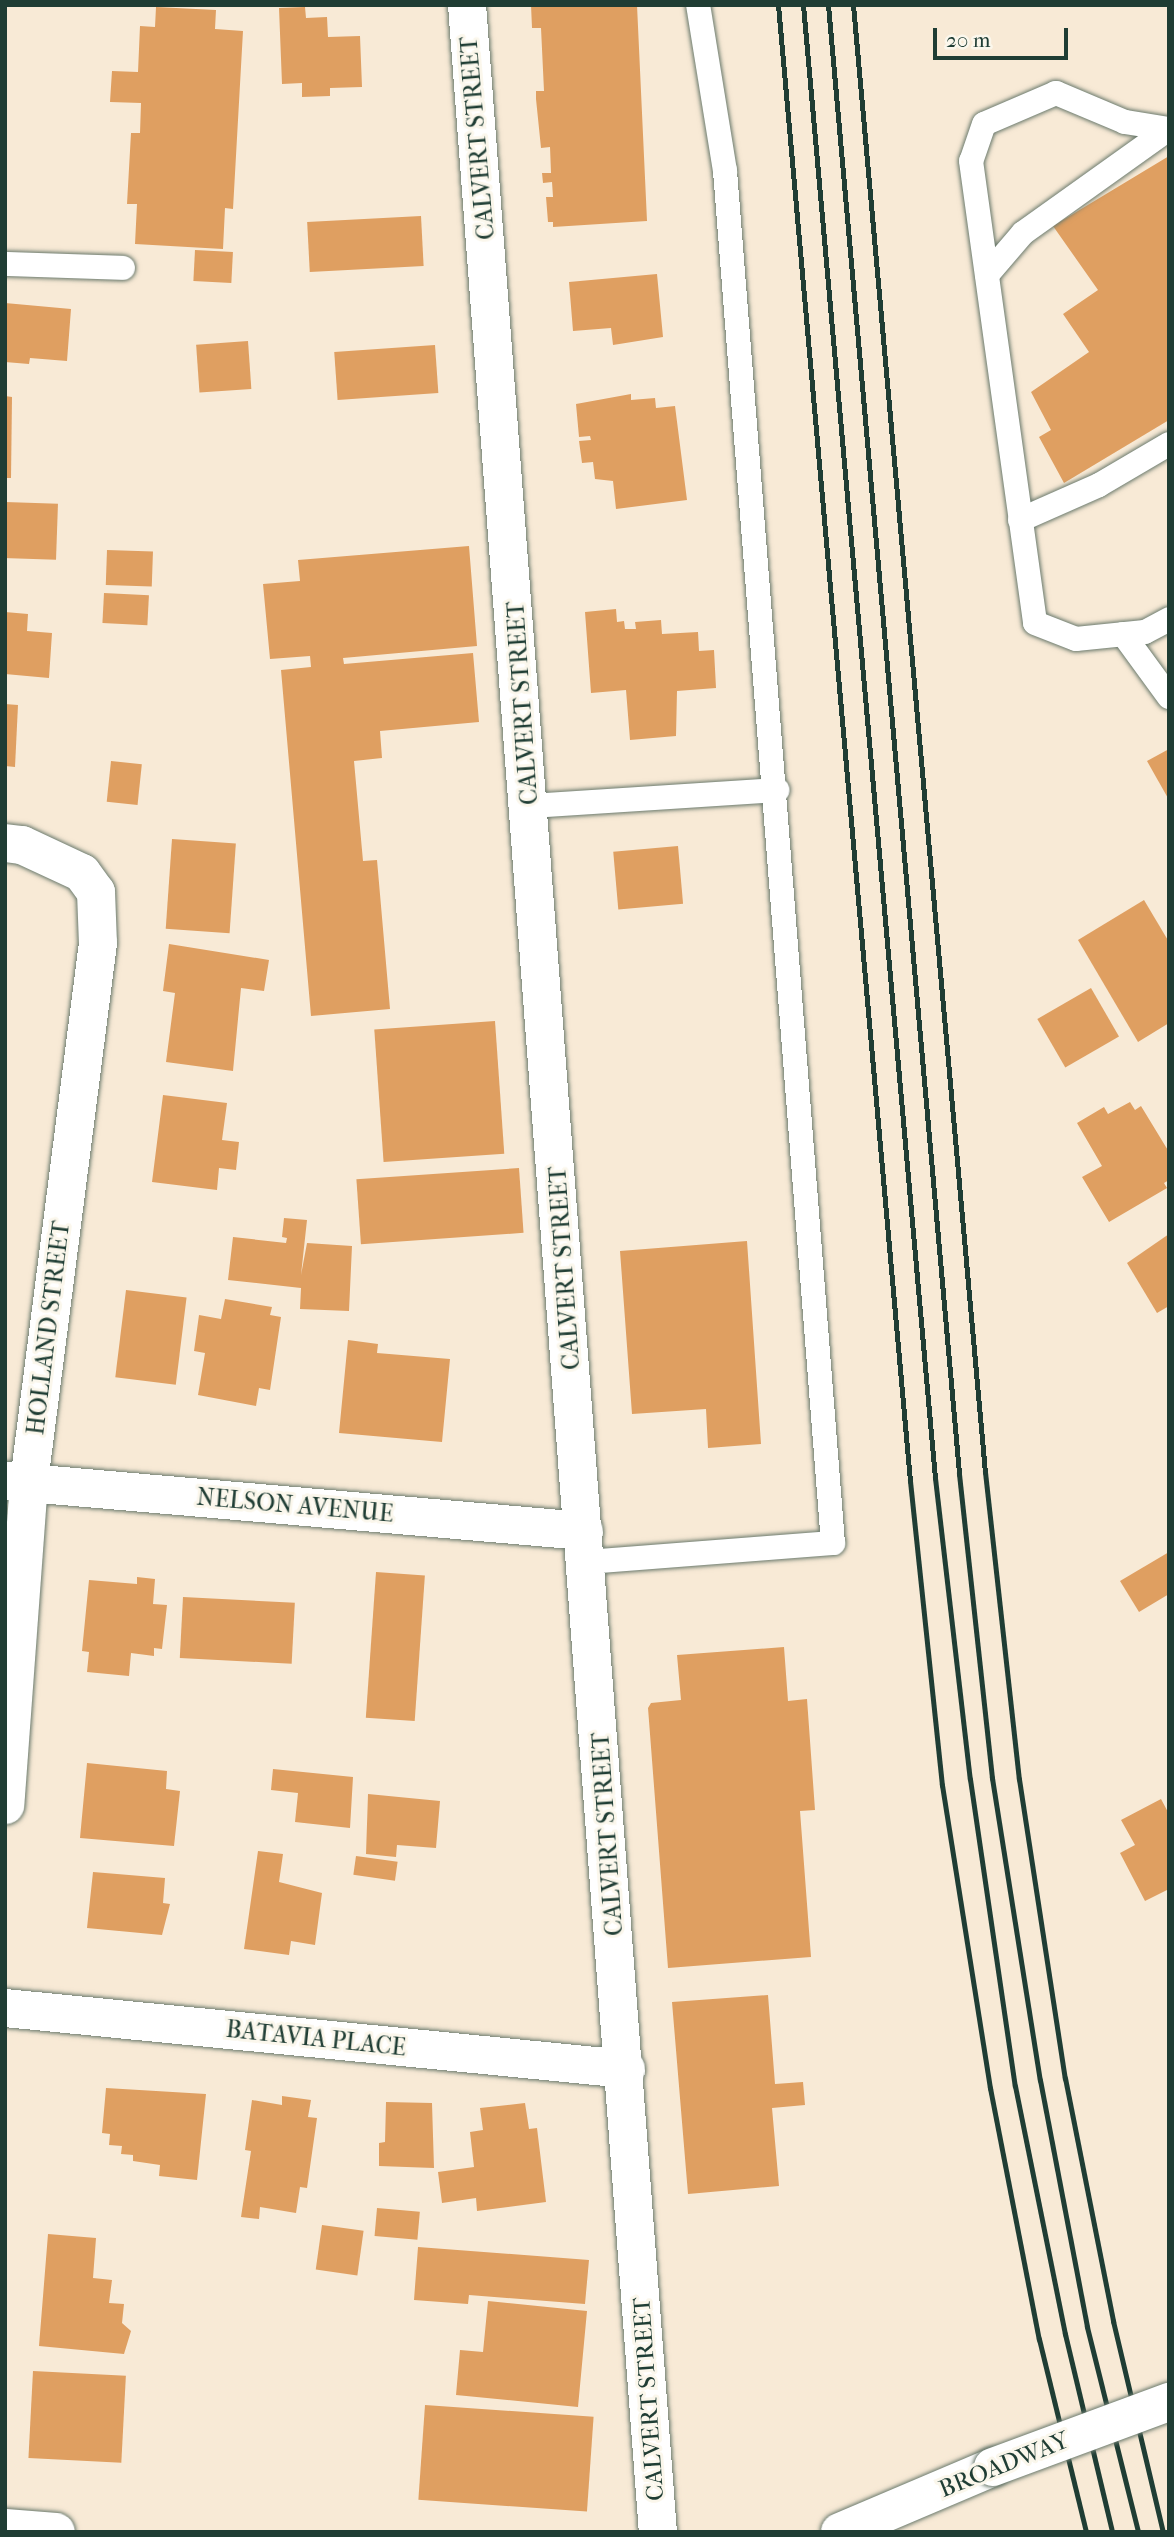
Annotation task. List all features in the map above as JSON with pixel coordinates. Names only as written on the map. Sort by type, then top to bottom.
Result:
[{"type":"street","name":"CALVERT STREET","points":[[467,5],[531,806],[658,2532]]},
{"type":"street","name":"HOLLAND STREET","points":[[5,844],[22,845],[82,873],[96,892],[98,943],[17,1482],[5,1805]]},
{"type":"street","name":"NELSON AVENUE","points":[[17,1482],[585,1547]]},
{"type":"street","name":"BATAVIA PLACE","points":[[5,2008],[626,2069]]},
{"type":"street","name":"BROADWAY","points":[[840,2532],[993,2467],[1169,2402]]},
{"type":"street","points":[[5,2528],[56,2532]]},
{"type":"lane","points":[[585,1547],[833,1544],[777,790],[725,171],[698,5]]},
{"type":"lane","points":[[1169,129],[1125,122],[1056,93],[984,124],[971,161],[1035,623],[1076,639],[1145,632],[1169,619]]},
{"type":"lane","points":[[987,275],[1023,233],[1169,129]]},
{"type":"lane","points":[[5,264],[123,268]]},
{"type":"lane","points":[[1020,520],[1099,485],[1169,444]]},
{"type":"lane","points":[[1123,634],[1169,697]]},
{"type":"lane","points":[[531,806],[777,790]]},
{"type":"building","points":[[531,5],[637,5],[647,221],[553,227],[553,222],[548,222],[546,197],[553,197],[552,182],[543,183],[542,173],[551,173],[550,147],[541,148],[536,99],[536,91],[544,91],[541,28],[532,28]]},
{"type":"building","points":[[156,7],[216,10],[215,29],[243,31],[233,209],[225,208],[223,249],[135,244],[137,204],[127,204],[131,133],[140,133],[141,103],[110,102],[112,71],[138,72],[140,26],[155,27]]},
{"type":"building","points":[[305,7],[306,18],[327,17],[328,37],[360,36],[362,87],[330,88],[330,96],[302,97],[302,83],[282,84],[279,8]]},
{"type":"building","points":[[1169,156],[1169,420],[1064,483],[1039,437],[1051,430],[1031,392],[1089,352],[1063,314],[1098,290],[1053,226]]},
{"type":"building","points":[[421,216],[424,266],[310,272],[307,222]]},
{"type":"building","points":[[195,250],[233,252],[231,283],[193,281]]},
{"type":"building","points":[[657,274],[663,337],[613,345],[611,328],[573,331],[569,282]]},
{"type":"building","points":[[5,303],[71,309],[67,361],[30,358],[29,364],[5,362]]},
{"type":"building","points":[[248,341],[251,389],[199,393],[196,345]]},
{"type":"building","points":[[435,345],[438,393],[338,400],[334,352]]},
{"type":"building","points":[[631,394],[631,400],[655,398],[656,408],[675,406],[687,500],[616,509],[613,481],[595,479],[593,462],[582,463],[579,441],[591,440],[590,436],[579,437],[576,404]]},
{"type":"building","points":[[5,396],[12,397],[11,478],[5,478]]},
{"type":"building","points":[[5,502],[58,504],[56,560],[5,558]]},
{"type":"building","points":[[469,546],[477,646],[343,658],[344,664],[473,653],[479,722],[380,731],[382,758],[354,761],[363,861],[377,860],[390,1009],[311,1016],[281,670],[311,667],[310,656],[270,659],[263,584],[300,581],[298,560]]},
{"type":"building","points":[[107,550],[153,552],[152,587],[106,585]]},
{"type":"building","points":[[104,593],[149,595],[147,625],[102,623]]},
{"type":"building","points":[[616,609],[617,622],[624,621],[625,629],[636,629],[635,622],[661,620],[662,634],[698,632],[699,651],[714,650],[716,688],[677,691],[676,736],[630,740],[626,690],[591,693],[585,612]]},
{"type":"building","points":[[5,612],[28,614],[27,631],[52,633],[49,678],[5,674]]},
{"type":"building","points":[[5,704],[18,705],[15,767],[5,766]]},
{"type":"building","points":[[1169,749],[1169,800],[1147,761]]},
{"type":"building","points":[[111,761],[142,764],[138,805],[107,802]]},
{"type":"building","points":[[172,839],[236,843],[230,933],[166,929]]},
{"type":"building","points":[[678,846],[683,904],[618,909],[613,852]]},
{"type":"building","points":[[1144,900],[1169,942],[1169,1023],[1138,1042],[1078,940]]},
{"type":"building","points":[[169,944],[269,960],[264,991],[241,988],[233,1071],[166,1062],[175,993],[163,991]]},
{"type":"building","points":[[1091,988],[1119,1036],[1065,1067],[1037,1019]]},
{"type":"building","points":[[495,1021],[504,1154],[384,1162],[374,1029]]},
{"type":"building","points":[[163,1095],[227,1103],[222,1140],[239,1142],[236,1170],[219,1168],[217,1190],[152,1182]]},
{"type":"building","points":[[1130,1102],[1135,1110],[1141,1106],[1169,1152],[1169,1180],[1164,1183],[1167,1188],[1109,1222],[1082,1177],[1102,1166],[1077,1123],[1104,1107],[1108,1114]]},
{"type":"building","points":[[519,1168],[524,1233],[361,1244],[356,1179]]},
{"type":"building","points":[[284,1218],[307,1220],[301,1275],[307,1243],[352,1246],[349,1311],[300,1309],[301,1288],[228,1280],[233,1237],[286,1243],[287,1238],[282,1237]]},
{"type":"building","points":[[1169,1234],[1169,1306],[1157,1313],[1127,1263]]},
{"type":"building","points":[[747,1241],[761,1444],[708,1448],[706,1409],[632,1414],[620,1251]]},
{"type":"building","points":[[126,1290],[187,1297],[176,1385],[115,1377]]},
{"type":"building","points":[[225,1299],[272,1307],[270,1315],[281,1317],[270,1390],[259,1388],[256,1406],[198,1395],[205,1353],[194,1351],[199,1315],[221,1319]]},
{"type":"building","points":[[348,1340],[378,1344],[377,1353],[450,1359],[442,1442],[339,1433]]},
{"type":"building","points":[[1169,1552],[1169,1594],[1139,1612],[1120,1581]]},
{"type":"building","points":[[376,1572],[425,1575],[415,1721],[366,1718]]},
{"type":"building","points":[[137,1577],[155,1579],[153,1604],[167,1605],[162,1649],[154,1648],[154,1656],[131,1653],[129,1676],[87,1672],[89,1652],[82,1651],[89,1580],[137,1584]]},
{"type":"building","points":[[183,1597],[295,1603],[292,1664],[180,1658]]},
{"type":"building","points":[[784,1647],[788,1701],[807,1699],[815,1810],[800,1811],[811,1957],[668,1968],[648,1708],[651,1703],[681,1700],[677,1655]]},
{"type":"building","points":[[87,1763],[167,1771],[166,1789],[180,1791],[174,1846],[80,1838]]},
{"type":"building","points":[[273,1769],[353,1777],[350,1828],[295,1822],[298,1793],[271,1790]]},
{"type":"building","points":[[368,1794],[440,1801],[436,1848],[397,1845],[396,1857],[366,1854]]},
{"type":"building","points":[[1161,1799],[1169,1814],[1169,1889],[1145,1901],[1120,1853],[1135,1845],[1121,1820]]},
{"type":"building","points":[[258,1851],[283,1854],[279,1882],[322,1893],[315,1945],[291,1941],[289,1955],[244,1949]]},
{"type":"building","points":[[356,1856],[398,1862],[395,1881],[353,1875]]},
{"type":"building","points":[[93,1872],[165,1878],[163,1903],[170,1904],[162,1935],[87,1928]]},
{"type":"building","points":[[768,1995],[775,2084],[803,2082],[805,2105],[772,2108],[779,2186],[688,2194],[672,2002]]},
{"type":"building","points":[[106,2088],[206,2094],[197,2180],[159,2176],[160,2165],[133,2161],[133,2155],[121,2154],[122,2146],[109,2145],[110,2134],[102,2133]]},
{"type":"building","points":[[282,2096],[311,2100],[308,2117],[317,2118],[307,2188],[300,2187],[296,2213],[260,2207],[259,2219],[241,2217],[251,2151],[245,2150],[252,2100],[282,2105]]},
{"type":"building","points":[[386,2102],[432,2103],[434,2168],[379,2166],[379,2143],[385,2142]]},
{"type":"building","points":[[525,2103],[529,2129],[537,2128],[546,2202],[477,2211],[476,2198],[442,2203],[438,2172],[474,2167],[470,2132],[483,2130],[480,2108]]},
{"type":"building","points":[[377,2208],[420,2212],[417,2240],[375,2236]]},
{"type":"building","points":[[322,2225],[364,2231],[357,2275],[316,2270]]},
{"type":"building","points":[[48,2234],[96,2238],[93,2278],[112,2280],[109,2303],[124,2304],[122,2323],[131,2331],[124,2354],[39,2346]]},
{"type":"building","points":[[418,2247],[589,2260],[585,2304],[469,2295],[468,2304],[414,2300]]},
{"type":"building","points":[[488,2301],[587,2311],[578,2407],[456,2395],[460,2350],[483,2352]]},
{"type":"building","points":[[33,2371],[126,2376],[121,2463],[28,2458]]},
{"type":"building","points":[[425,2405],[594,2417],[587,2512],[418,2500]]},
{"type":"railway","points":[[778,5],[910,1481],[942,1785],[990,2088],[1039,2339],[1086,2532]]},
{"type":"railway","points":[[803,5],[935,1478],[970,1779],[1015,2086],[1065,2334],[1112,2532]]},
{"type":"railway","points":[[828,5],[959,1474],[992,1778],[1040,2080],[1087,2327],[1138,2532]]},
{"type":"railway","points":[[853,5],[985,1472],[1019,1779],[1065,2078],[1113,2321],[1163,2532]]}]
